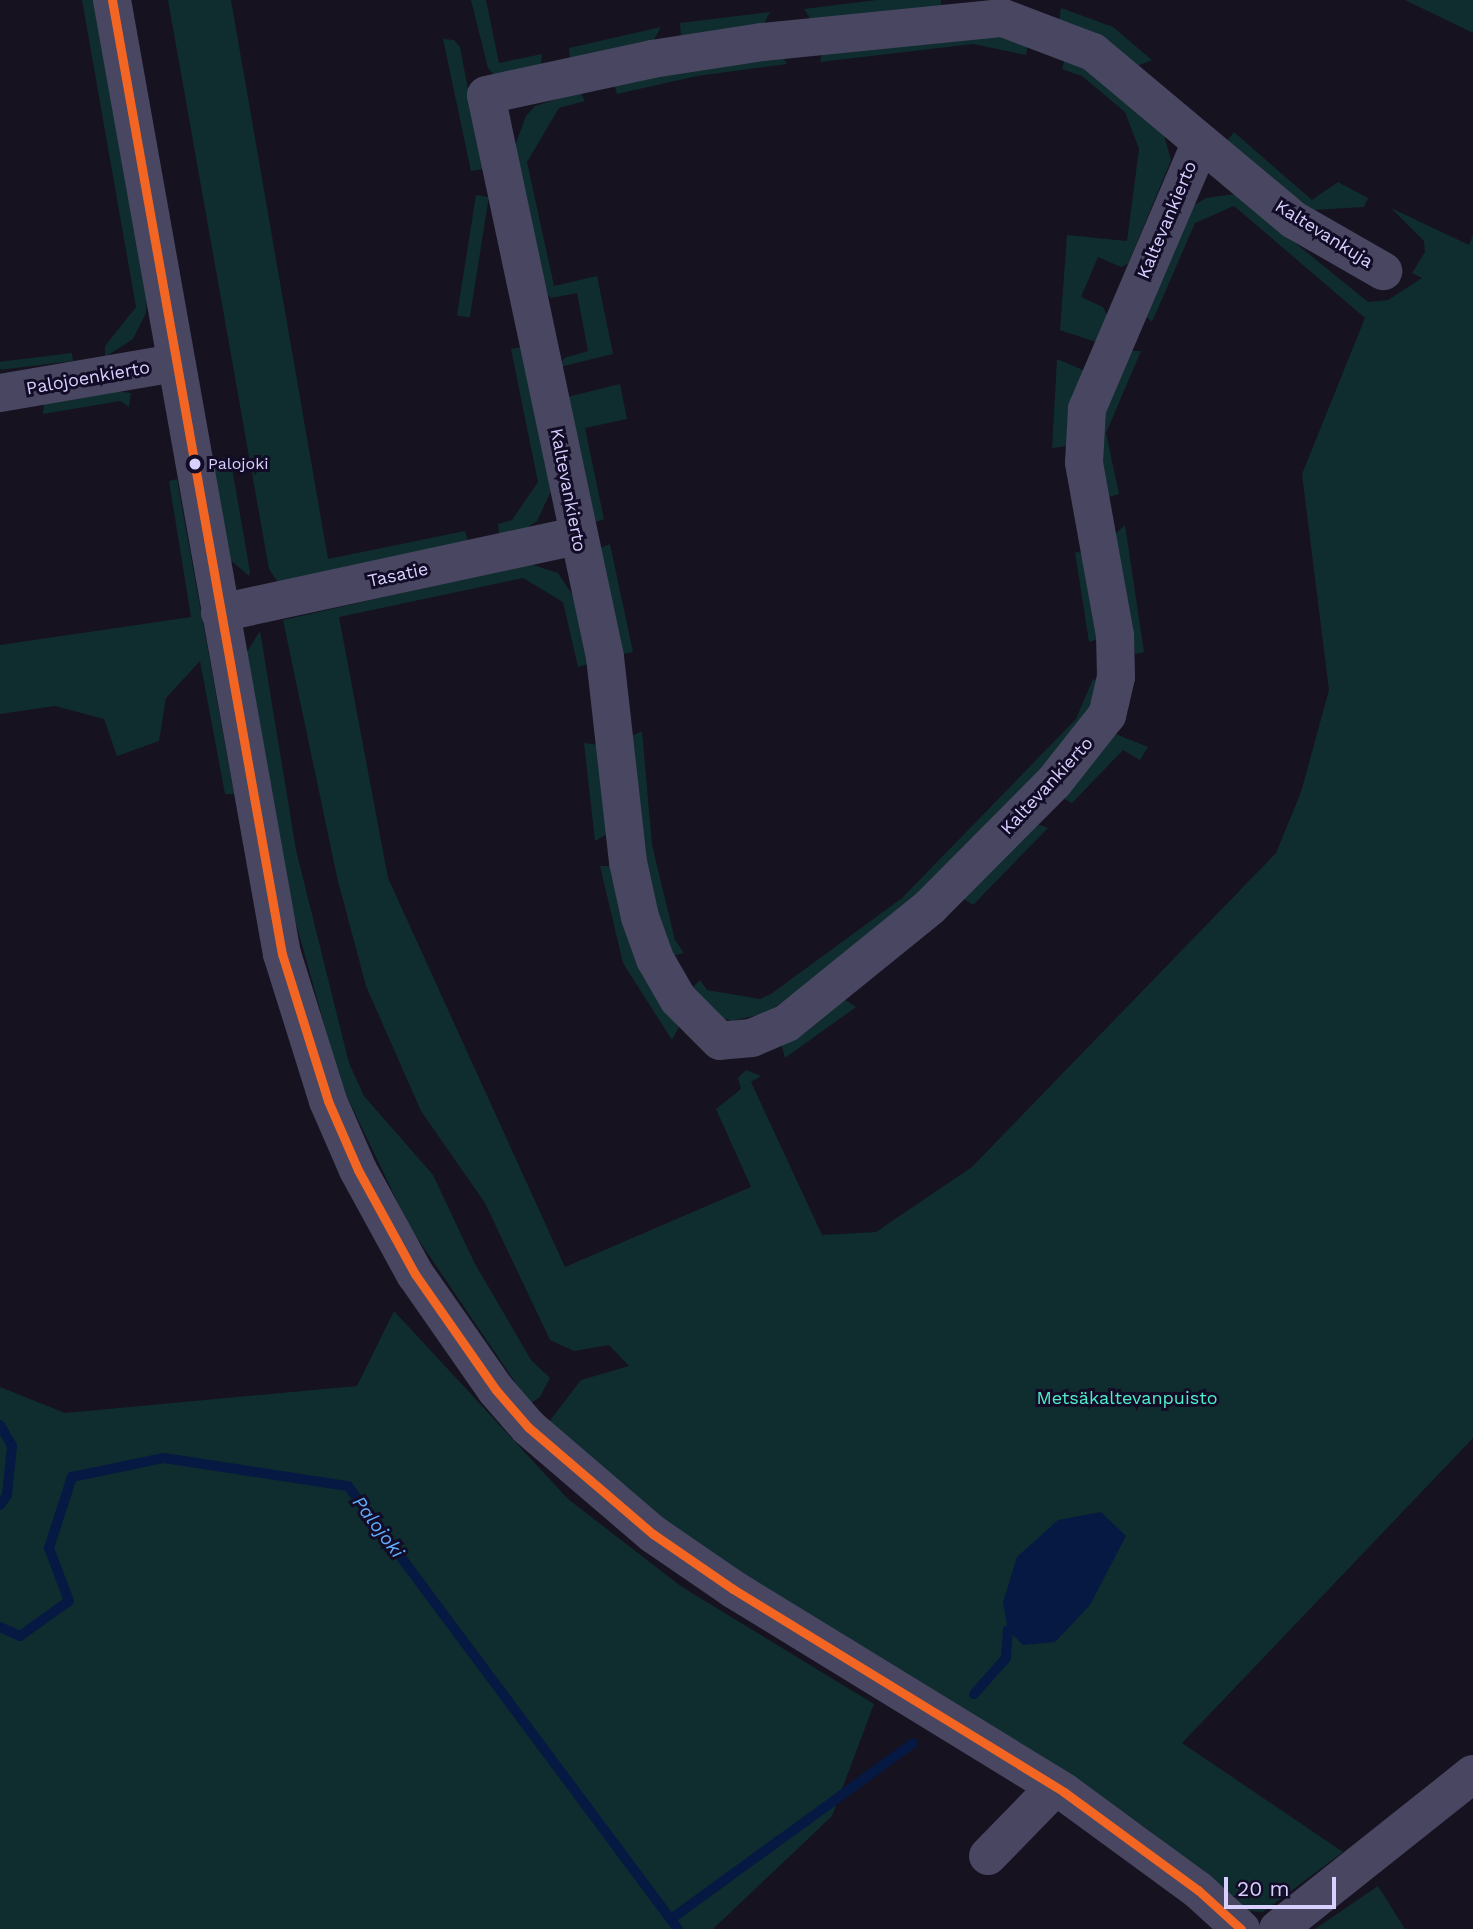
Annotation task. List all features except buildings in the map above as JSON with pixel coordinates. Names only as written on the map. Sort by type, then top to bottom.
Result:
[{"type":"street","points":[[112,0],[282,954],[328,1101],[358,1170],[392,1233],[496,1390],[528,1427],[653,1534],[733,1589],[1055,1787],[1198,1890],[1241,1929]]},
{"type":"street","name":"Kaltevankierto","points":[[1003,18],[1093,52],[1200,144],[1087,409],[1084,463],[1115,635],[1116,677],[1107,715],[1054,782],[930,907],[787,1023],[752,1038],[720,1041],[692,1016],[655,960],[640,917],[628,862],[605,657],[576,536],[486,95],[652,59],[762,42],[1003,18]]},
{"type":"street","name":"Kaltevankuja","points":[[1200,144],[1294,220],[1383,271]]},
{"type":"street","name":"Palojoenkierto","points":[[0,393],[176,363]]},
{"type":"street","name":"Tasatie","points":[[220,613],[576,536]]},
{"type":"street","points":[[1278,1929],[1473,1774]]},
{"type":"street","points":[[988,1856],[1055,1787]]},
{"type":"green space","points":[[82,0],[94,0],[147,295],[146,313],[133,339],[105,357],[105,346],[136,307]]},
{"type":"green space","points":[[168,0],[231,0],[328,559],[465,531],[468,541],[279,584],[269,569]]},
{"type":"green space","points":[[471,0],[486,0],[499,63],[542,54],[541,65],[495,76],[488,68]]},
{"type":"green space","points":[[877,0],[941,0],[941,6],[811,20],[804,9]]},
{"type":"green space","points":[[1405,0],[1473,0],[1473,33]]},
{"type":"green space","points":[[1061,8],[1113,27],[1152,60],[1135,67],[1059,22]]},
{"type":"green space","points":[[770,12],[763,26],[681,38],[680,23]]},
{"type":"green space","points":[[661,27],[652,43],[570,60],[569,48]]},
{"type":"green space","points":[[1000,35],[1028,44],[1026,55],[973,44],[820,62],[822,52]]},
{"type":"green space","points":[[443,39],[454,40],[460,47],[483,169],[471,171]]},
{"type":"green space","points":[[782,56],[787,64],[697,76],[617,94],[614,84]]},
{"type":"green space","points":[[1066,56],[1096,71],[1163,132],[1171,160],[1128,264],[1121,267],[1098,257],[1081,297],[1103,307],[1107,315],[1096,342],[1060,330],[1067,235],[1127,241],[1139,149],[1125,112],[1082,76],[1062,69]]},
{"type":"green space","points":[[580,92],[585,101],[559,108],[527,162],[554,286],[597,276],[613,354],[560,367],[564,358],[588,351],[577,293],[551,298],[543,290],[516,162],[516,143],[526,116],[535,106]]},
{"type":"green space","points":[[1234,132],[1312,200],[1338,182],[1368,198],[1364,207],[1312,210],[1226,142]]},
{"type":"green space","name":"Metsäkaltevanpuisto","points":[[1235,194],[1368,302],[1388,300],[1422,278],[1412,273],[1425,252],[1424,241],[1391,208],[1469,245],[1473,235],[1473,1438],[1182,1743],[1343,1852],[1263,1912],[1248,1911],[1149,1830],[1051,1763],[720,1561],[646,1506],[549,1422],[581,1380],[629,1366],[609,1345],[574,1351],[550,1340],[485,1203],[421,1111],[366,986],[337,877],[283,620],[530,564],[558,573],[574,597],[591,663],[578,667],[563,602],[523,578],[339,617],[388,878],[565,1267],[751,1187],[716,1109],[741,1089],[738,1078],[746,1070],[761,1076],[751,1082],[822,1235],[876,1232],[972,1167],[1276,853],[1301,792],[1329,690],[1302,474],[1365,318],[1234,206],[1195,223],[1152,322],[1143,314],[1193,206],[1206,198]]},
{"type":"green space","points":[[476,195],[489,197],[470,318],[457,315]]},
{"type":"green space","points":[[522,347],[551,491],[537,521],[525,529],[499,534],[498,524],[512,520],[538,482],[511,349]]},
{"type":"green space","points":[[1128,351],[1141,351],[1106,433],[1119,494],[1109,497],[1099,456],[1100,424]]},
{"type":"green space","points":[[72,353],[73,361],[1,370],[0,362]]},
{"type":"green space","points":[[1057,359],[1083,370],[1067,422],[1067,446],[1052,448]]},
{"type":"green space","points":[[620,384],[627,419],[585,428],[604,519],[593,523],[567,397]]},
{"type":"green space","points":[[117,391],[131,393],[129,407],[120,401],[43,414],[44,404]]},
{"type":"green space","points":[[230,456],[249,576],[228,558],[211,460]]},
{"type":"green space","points":[[177,479],[234,794],[225,794],[200,661],[166,698],[159,741],[117,756],[104,719],[55,706],[0,714],[0,645],[191,617],[169,481]]},
{"type":"green space","points":[[1125,525],[1144,652],[1135,654],[1114,535]]},
{"type":"green space","points":[[610,544],[633,652],[622,654],[598,549]]},
{"type":"green space","points":[[1075,552],[1086,553],[1098,639],[1089,642]]},
{"type":"green space","points":[[260,631],[296,850],[349,1063],[364,1096],[433,1175],[474,1262],[531,1360],[550,1378],[540,1397],[530,1404],[409,1226],[341,1084],[286,888],[245,655]]},
{"type":"green space","points":[[1093,679],[1101,682],[1086,721],[919,896],[799,990],[767,1013],[731,1021],[717,1015],[692,988],[700,980],[707,990],[760,999],[771,994],[902,898],[1076,719]]},
{"type":"green space","points":[[642,731],[652,845],[675,940],[684,953],[671,956],[650,886],[630,737]]},
{"type":"green space","points":[[1113,733],[1148,747],[1140,760],[1123,750],[1072,803],[1062,798]]},
{"type":"green space","points":[[584,743],[599,745],[607,834],[595,841]]},
{"type":"green space","points":[[1034,823],[1048,828],[973,905],[964,899]]},
{"type":"green space","points":[[600,866],[613,866],[659,996],[679,1027],[672,1040],[623,963]]},
{"type":"green space","points":[[842,998],[856,1007],[785,1058],[781,1043]]},
{"type":"green space","points":[[394,1311],[568,1499],[682,1587],[874,1704],[832,1816],[713,1929],[0,1929],[0,1387],[65,1413],[357,1386]]},
{"type":"green space","points":[[1378,1886],[1405,1929],[1315,1929]]},
{"type":"water","points":[[1101,1512],[1126,1536],[1090,1605],[1055,1642],[1023,1645],[1008,1630],[1003,1602],[1017,1557],[1058,1520]]},
{"type":"waterway","name":"Palojoki","points":[[0,1425],[12,1446],[7,1495],[0,1505]]},
{"type":"waterway","name":"Palojoki","points":[[0,1627],[20,1636],[69,1601],[49,1548],[72,1477],[164,1458],[348,1486],[678,1929]]},
{"type":"waterway","points":[[974,1694],[1006,1658],[1008,1630]]},
{"type":"waterway","points":[[671,1919],[913,1743]]},
{"type":"transit line","points":[[112,0],[282,954],[328,1101],[358,1170],[415,1274],[496,1390],[528,1427],[653,1534],[733,1589],[1064,1792],[1198,1890],[1241,1929]]},
{"type":"place","name":"Palojoki","points":[[195,464]]}]
